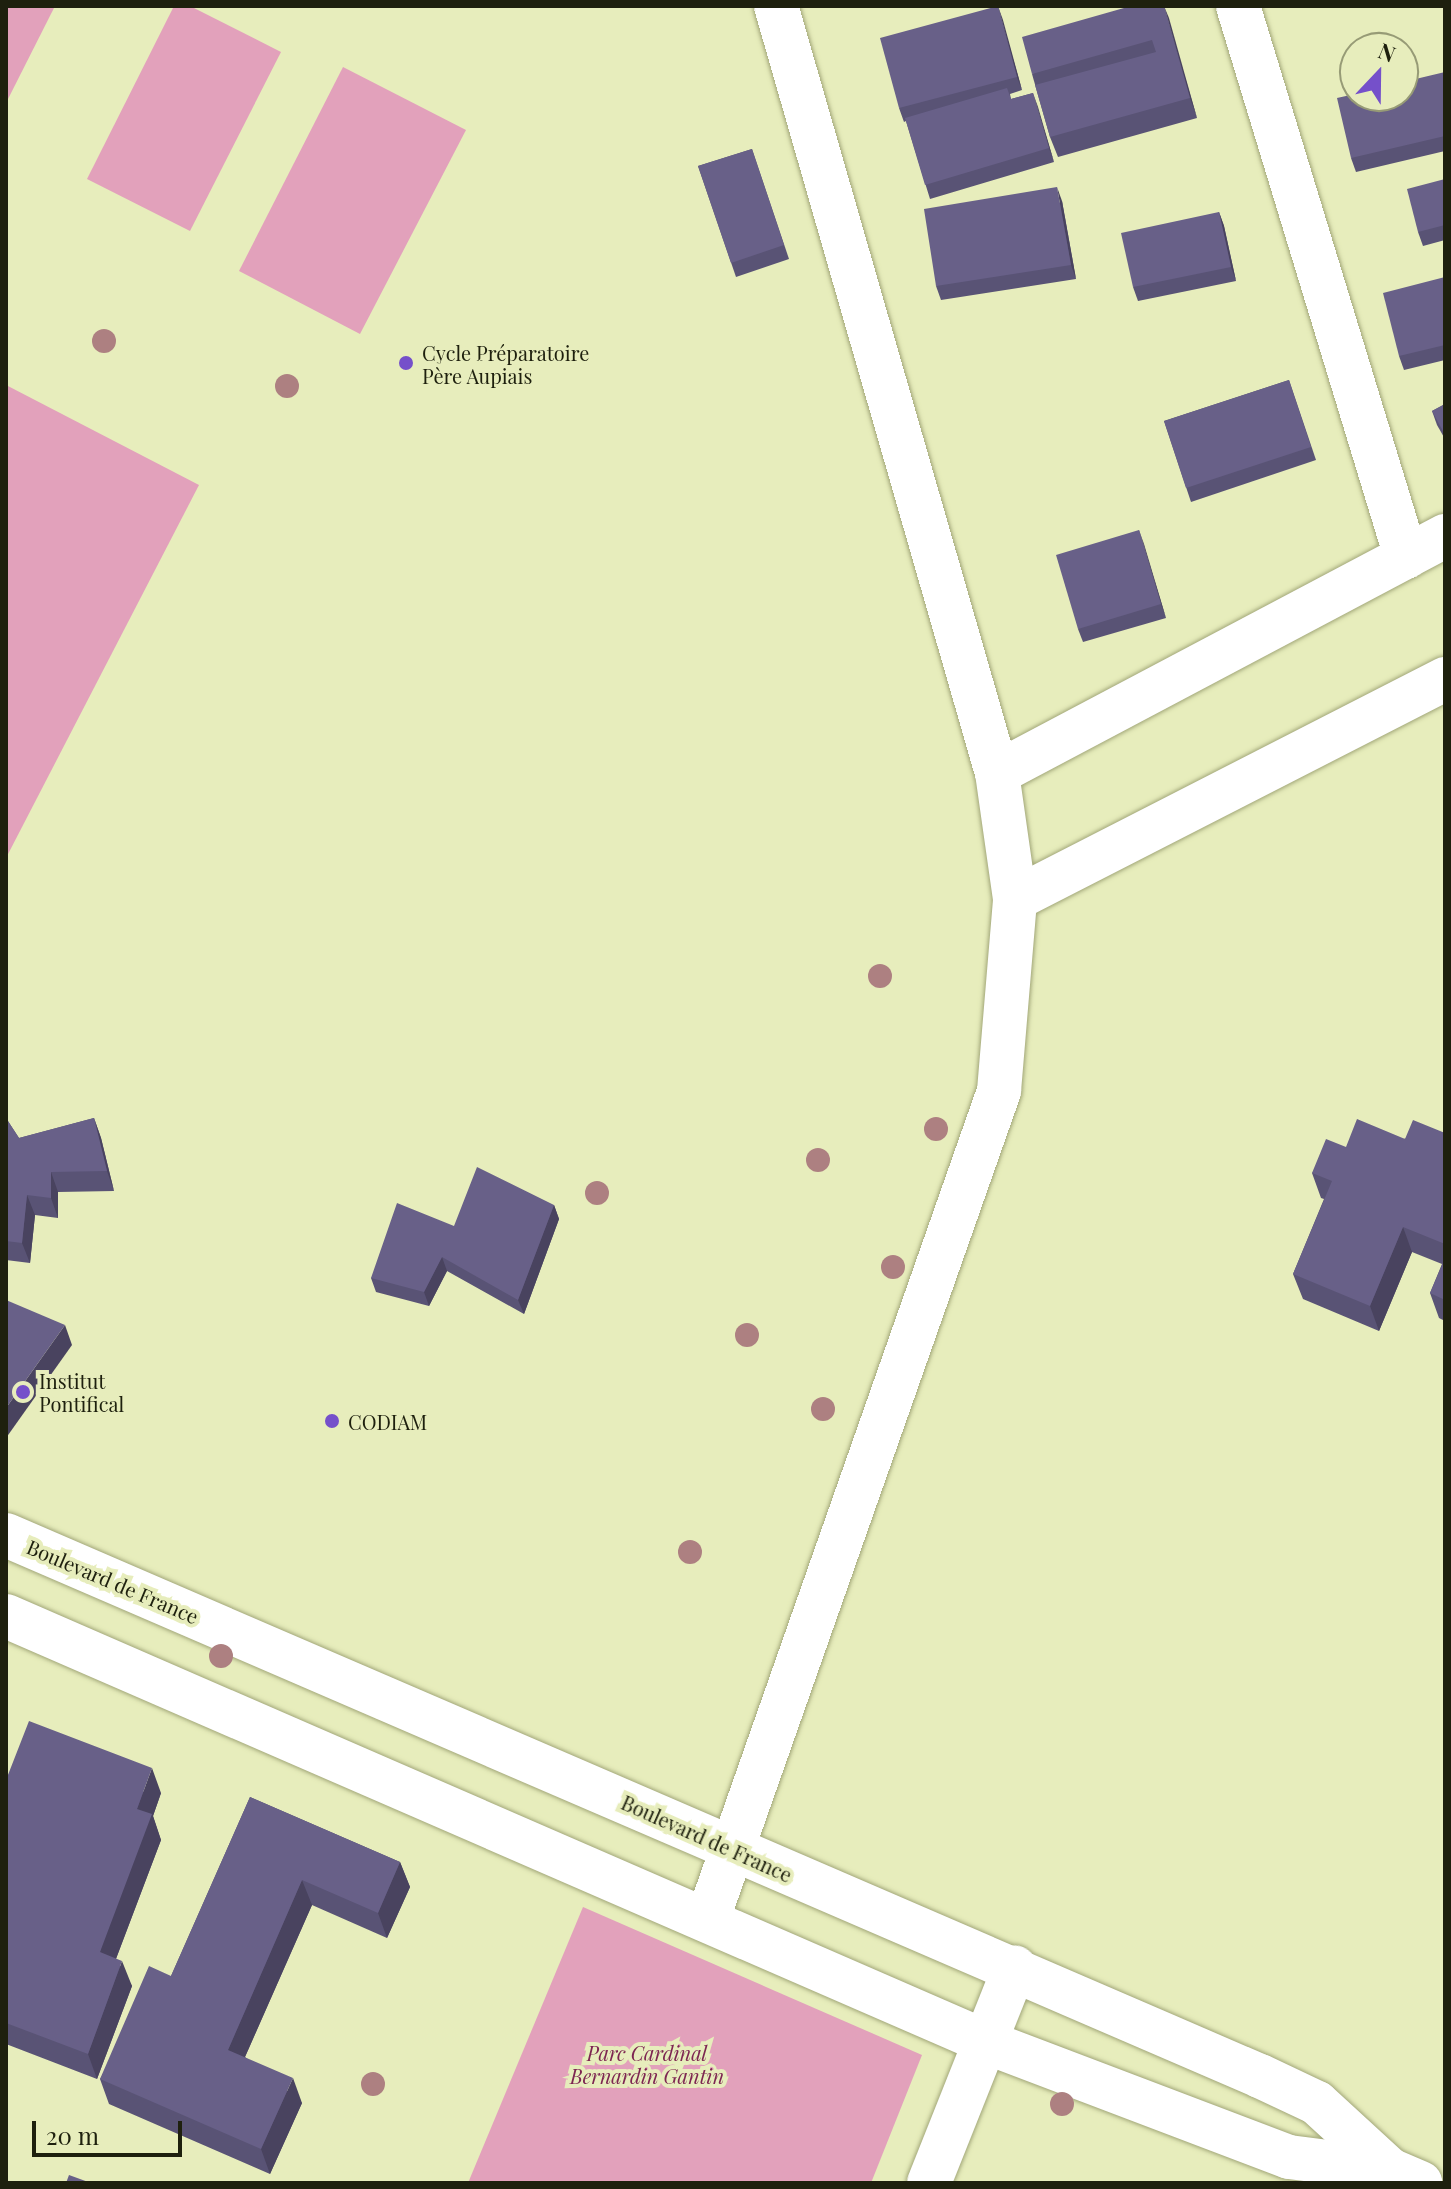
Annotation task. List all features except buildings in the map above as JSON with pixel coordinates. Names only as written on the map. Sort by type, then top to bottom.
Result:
[{"type":"street","points":[[708,1918],[999,1091],[1015,899],[997,773],[776,6]]},
{"type":"street","points":[[1238,6],[1406,557]]},
{"type":"street","points":[[997,773],[1445,536]]},
{"type":"street","points":[[1015,899],[1445,679]]},
{"type":"street","name":"Boulevard de France","points":[[6,1535],[732,1852],[1015,1967],[1317,2103],[1405,2177]]},
{"type":"street","name":"Boulevard de France","points":[[6,1616],[708,1918],[986,2042],[1289,2157],[1405,2177]]},
{"type":"street","points":[[929,2183],[1015,1967]]},
{"type":"green space","points":[[6,6],[55,6],[6,103]]},
{"type":"green space","points":[[174,6],[190,6],[281,52],[190,231],[87,179]]},
{"type":"green space","points":[[343,67],[466,130],[360,334],[239,271]]},
{"type":"green space","points":[[6,385],[199,485],[6,858]]},
{"type":"green space","name":"Parc Cardinal Bernardin Gantin","points":[[583,1907],[922,2055],[871,2183],[468,2183]]},
{"type":"place","name":"Cycle Préparatoire Père Aupiais","points":[[406,363]]},
{"type":"place","name":"Institut Pontifical","points":[[23,1392]]},
{"type":"place","name":"CODIAM","points":[[332,1421]]}]
